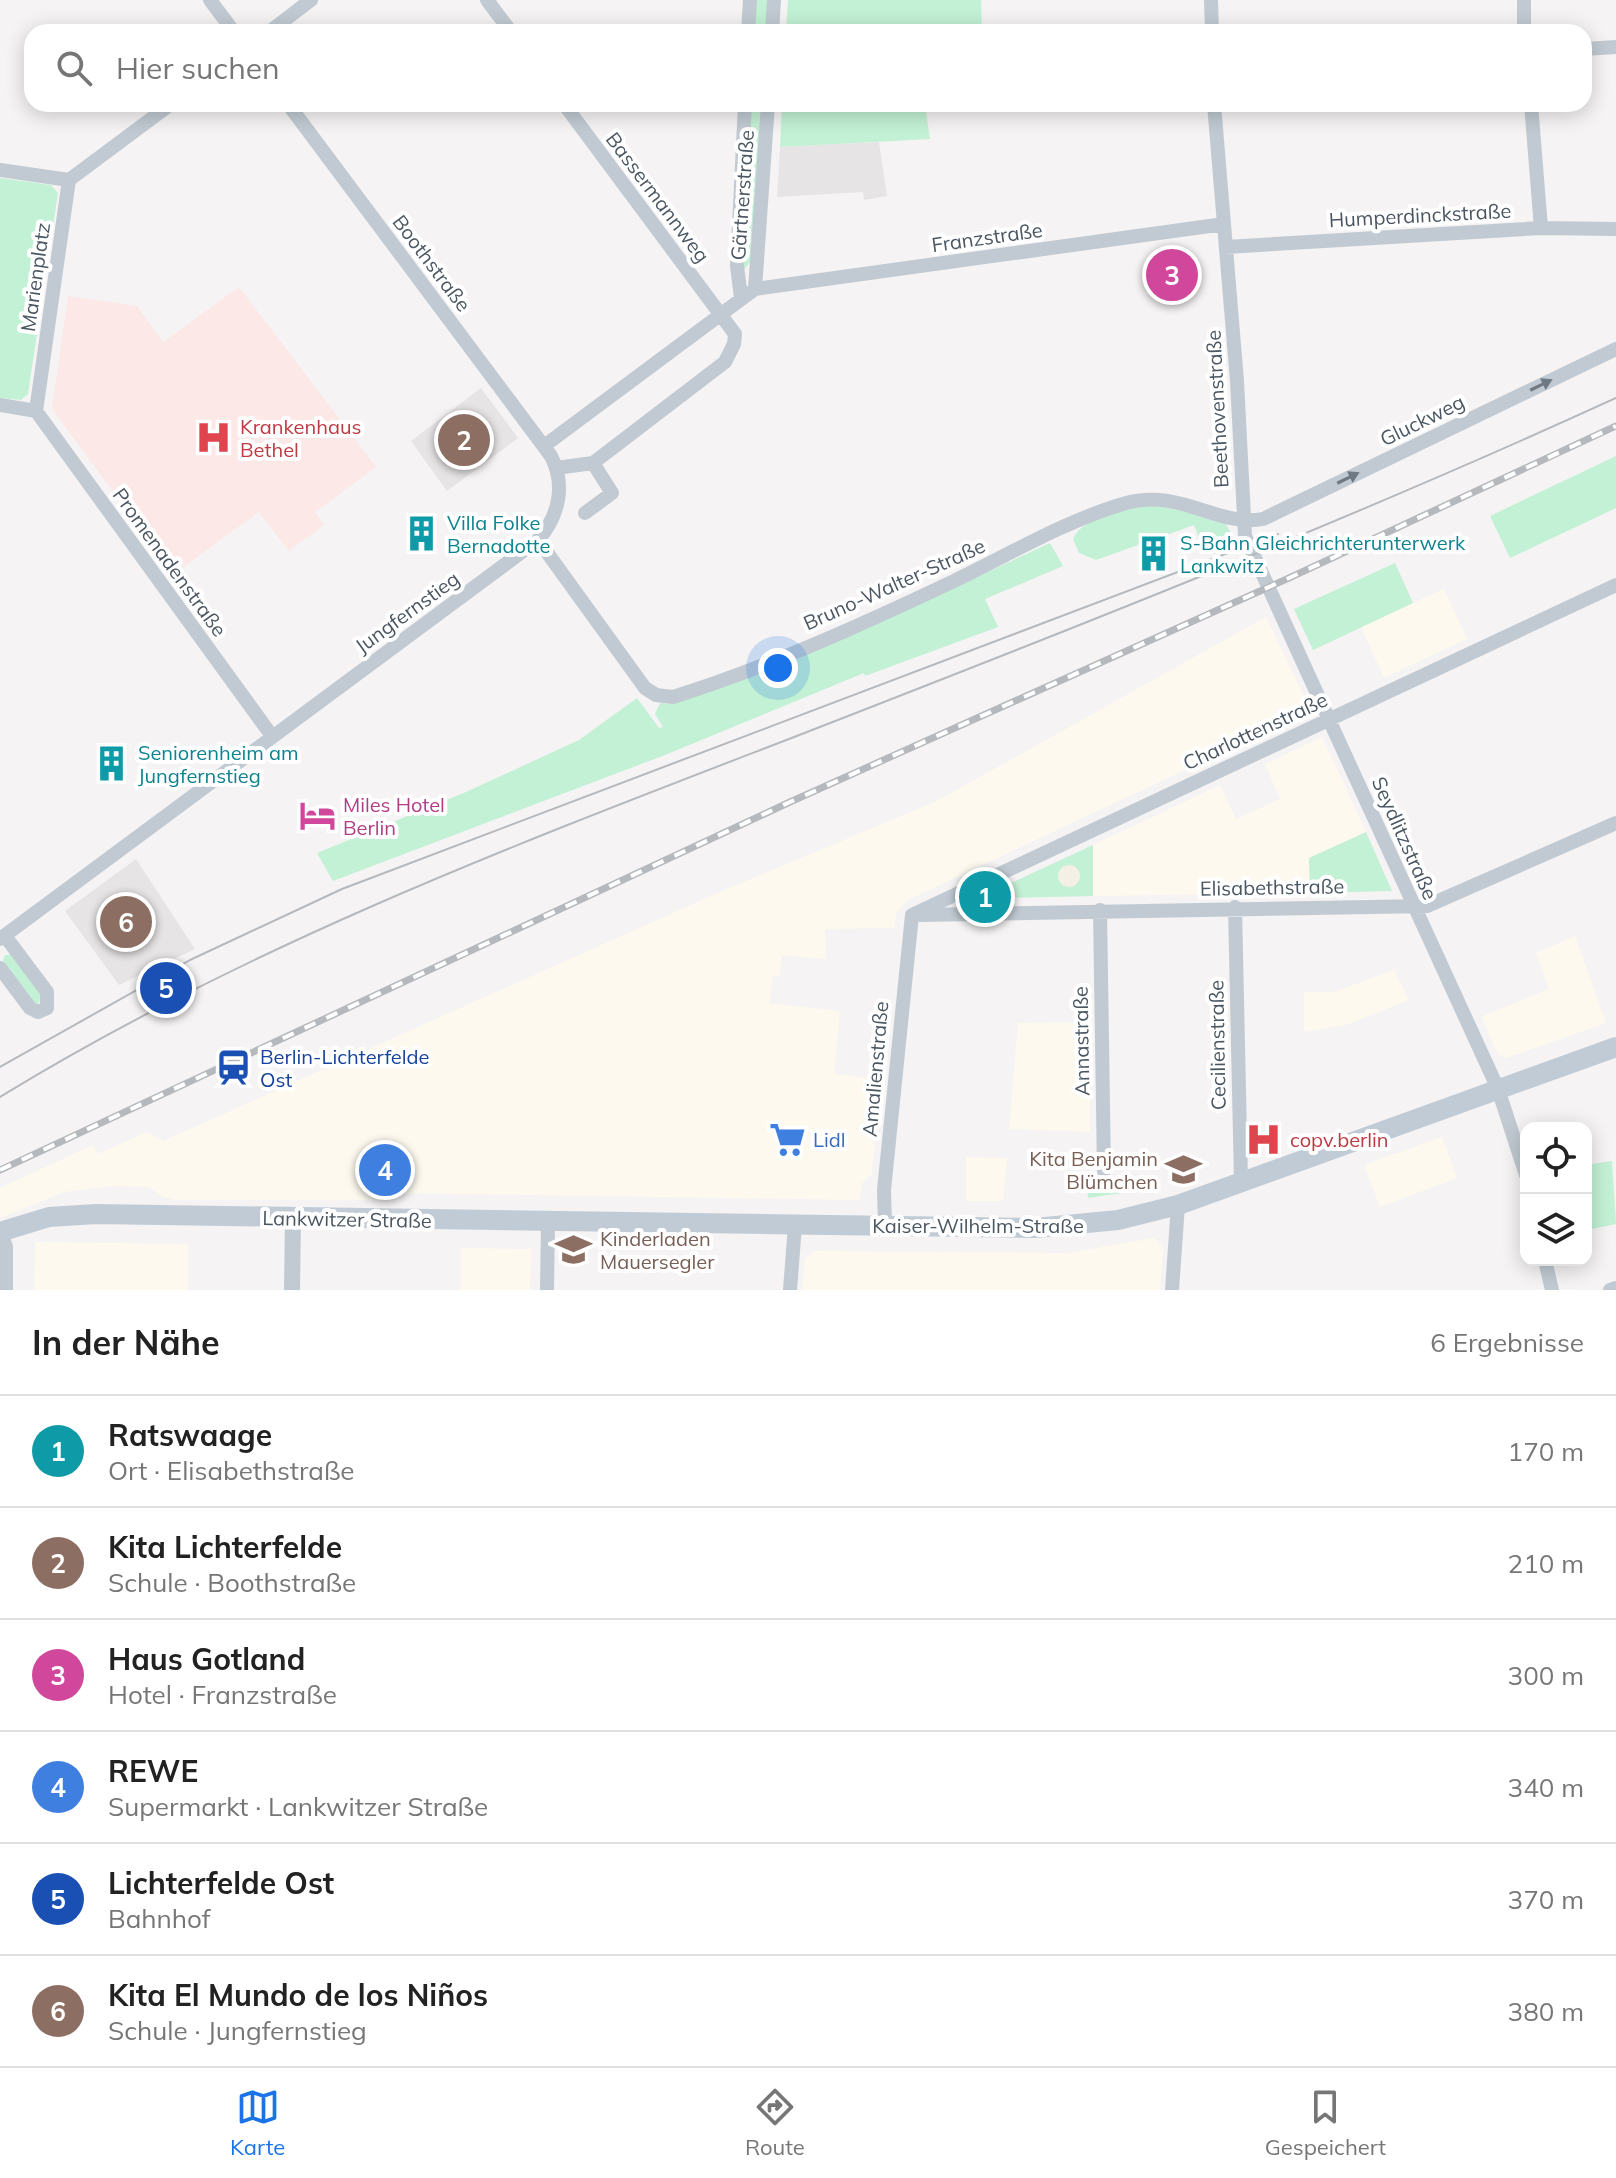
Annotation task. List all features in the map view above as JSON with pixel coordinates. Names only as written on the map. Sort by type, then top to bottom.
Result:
[{"type":"main road","name":"Kaiser-Wilhelm-Straße","points":[[695,1224],[1051,1228],[1118,1220],[1178,1205],[1616,1047]]},
{"type":"main road","name":"Lankwitzer Straße","points":[[0,1232],[76,1214],[695,1224]]},
{"type":"street","points":[[210,0],[228,24]]},
{"type":"street","points":[[280,24],[311,0]]},
{"type":"street","points":[[487,0],[505,24]]},
{"type":"street","points":[[748,24],[750,0]]},
{"type":"street","points":[[772,24],[774,0]]},
{"type":"street","points":[[1211,0],[1212,24]]},
{"type":"street","points":[[1524,0],[1524,24]]},
{"type":"street","points":[[1592,48],[1616,47]]},
{"type":"street","points":[[1592,58],[1616,56]]},
{"type":"street","points":[[0,170],[69,180],[160,112]]},
{"type":"street","name":"Boothstraße","points":[[294,112],[544,446]]},
{"type":"street","name":"Bassermannweg","points":[[570,112],[735,334],[731,353],[725,362],[593,463]]},
{"type":"street","name":"Gärtnerstraße","points":[[741,298],[737,266],[745,112]]},
{"type":"street","name":"Gärtnerstraße","points":[[755,289],[767,112]]},
{"type":"street","name":"Beethovenstraße","points":[[1215,112],[1238,390],[1243,520]]},
{"type":"street","points":[[1532,112],[1541,228]]},
{"type":"street","name":"Marienplatz","points":[[36,411],[69,180]]},
{"type":"street","name":"Franzstraße","points":[[755,289],[1224,224]]},
{"type":"street","name":"Humperdinckstraße","points":[[1226,247],[1541,228],[1616,229]]},
{"type":"street","points":[[544,446],[755,289]]},
{"type":"street","name":"Gluckweg","points":[[1243,520],[1263,519],[1616,349]]},
{"type":"street","points":[[0,405],[36,411]]},
{"type":"street","name":"Promenadenstraße","points":[[36,411],[272,736]]},
{"type":"street","name":"Jungfernstieg","points":[[0,968],[30,1008],[38,1012],[47,1008],[47,992],[2,937],[538,540],[551,525],[557,507],[556,468],[544,446]]},
{"type":"street","points":[[556,468],[593,463],[612,493],[585,513]]},
{"type":"street","name":"Bruno-Walter-Straße","points":[[538,540],[645,688],[656,695],[673,697],[840,633],[1057,531],[1128,502],[1157,499],[1180,501],[1243,520]]},
{"type":"street","name":"Seydlitzstraße","points":[[1243,520],[1245,536],[1498,1089],[1520,1157]]},
{"type":"street","name":"Charlottenstraße","points":[[912,915],[1616,585]]},
{"type":"street","name":"Elisabethstraße","points":[[912,915],[1427,906],[1616,823]]},
{"type":"street","name":"Cecilienstraße","points":[[1235,907],[1241,1182]]},
{"type":"street","name":"Annastraße","points":[[1100,910],[1104,1171]]},
{"type":"street","name":"Amalienstraße","points":[[885,1226],[885,1177],[912,915]]},
{"type":"street","points":[[1172,1290],[1178,1205]]},
{"type":"street","points":[[292,1290],[293,1218]]},
{"type":"street","points":[[547,1290],[548,1221]]},
{"type":"street","points":[[790,1290],[795,1225]]},
{"type":"street","points":[[0,1232],[6,1247],[6,1290]]},
{"type":"street","points":[[1546,1266],[1552,1290]]},
{"type":"street","points":[[1610,1290],[1616,1288]]},
{"type":"shaded area","points":[[879,142],[887,196],[864,200],[863,192],[777,197],[780,147]]},
{"type":"shaded area","name":"Krankenhaus Bethel","points":[[239,287],[376,467],[315,512],[324,525],[289,551],[259,512],[174,574],[52,409],[68,296],[137,306],[163,342]]},
{"type":"shaded area","points":[[481,388],[518,438],[447,491],[411,441]]},
{"type":"shaded area","points":[[1444,589],[1467,639],[1384,678],[1361,627]]},
{"type":"shaded area","points":[[1266,617],[1308,705],[1302,715],[908,900],[896,913],[895,928],[825,929],[826,959],[782,955],[780,976],[773,976],[769,1003],[840,1011],[834,1074],[881,1079],[872,1174],[862,1183],[860,1200],[383,1193],[382,1200],[175,1200],[163,1197],[149,1187],[113,1186],[64,1192],[0,1218],[0,1188],[93,1145],[98,1154],[147,1132],[163,1141],[722,891],[937,801]]},
{"type":"shaded area","points":[[1322,737],[1366,832],[1309,858],[1310,893],[1093,896],[1093,845],[1220,785],[1236,819],[1280,799],[1265,764]]},
{"type":"shaded area","points":[[136,859],[195,949],[119,985],[65,911]]},
{"type":"shaded area","points":[[1575,936],[1606,1023],[1506,1058],[1499,1056],[1481,1017],[1549,989],[1536,953]]},
{"type":"shaded area","points":[[1394,970],[1409,1000],[1346,1025],[1304,1032],[1304,992],[1334,992]]},
{"type":"shaded area","points":[[1089,1022],[1090,1132],[1009,1129],[1018,1023]]},
{"type":"shaded area","points":[[1442,1137],[1457,1178],[1380,1207],[1364,1165]]},
{"type":"shaded area","points":[[966,1157],[1007,1158],[1003,1201],[966,1201]]},
{"type":"shaded area","points":[[1154,1238],[1163,1247],[1160,1290],[802,1290],[805,1259],[814,1251],[1067,1253]]},
{"type":"shaded area","points":[[35,1242],[188,1244],[188,1290],[34,1290]]},
{"type":"shaded area","points":[[461,1248],[531,1249],[530,1290],[461,1290]]},
{"type":"green space","points":[[755,0],[769,0],[768,24],[754,24]]},
{"type":"green space","points":[[788,0],[981,0],[982,24],[786,24]]},
{"type":"green space","points":[[750,112],[763,112],[755,256],[743,271]]},
{"type":"green space","points":[[782,112],[926,112],[930,139],[780,147]]},
{"type":"green space","points":[[0,178],[51,185],[58,193],[28,394],[21,400],[0,398]]},
{"type":"green space","points":[[1616,456],[1616,508],[1510,558],[1490,516]]},
{"type":"green space","points":[[1149,504],[1223,520],[1233,536],[1202,546],[1194,525],[1096,560],[1079,553],[1073,539],[1086,525],[1106,515]]},
{"type":"green space","points":[[1050,543],[1063,566],[985,599],[998,627],[865,676],[864,673],[665,755],[333,881],[317,853],[466,792],[579,740],[637,698],[659,728],[663,727],[655,714],[660,703],[673,704],[865,629]]},
{"type":"green space","points":[[1395,563],[1413,603],[1313,650],[1294,609]]},
{"type":"green space","points":[[1366,832],[1392,891],[1310,893],[1309,858]]},
{"type":"green space","points":[[1093,845],[1093,896],[1000,898],[998,889]]},
{"type":"green space","points":[[10,954],[41,993],[39,1003],[35,1004],[3,964],[4,956]]},
{"type":"green space","points":[[1612,1161],[1616,1224],[1592,1229],[1592,1194],[1592,1164]]},
{"type":"green space","points":[[1117,1181],[1122,1193],[1088,1198],[1087,1183],[1107,1189]]},
{"type":"sand","points":[[1069,865],[1077,868],[1080,876],[1077,884],[1069,887],[1061,884],[1058,876],[1061,868]]},
{"type":"tram line","points":[[0,1097],[94,1042],[190,992],[386,900],[587,817],[1205,574],[1412,488],[1616,398]]},
{"type":"tram line","points":[[0,1067],[190,960],[342,889],[1278,534]]},
{"type":"railway","points":[[0,1170],[790,802],[1289,578],[1616,426]]},
{"type":"place","name":"Haus Gotland","points":[[1172,275]]},
{"type":"place","name":"Krankenhaus Bethel","points":[[214,438]]},
{"type":"place","name":"Kita Lichterfelde","points":[[464,440]]},
{"type":"place","name":"Villa Folke Bernadotte","points":[[421,533]]},
{"type":"place","name":"S-Bahn Gleichrichterunterwerk Lankwitz","points":[[1154,553]]},
{"type":"place","name":"Seniorenheim am Jungfernstieg","points":[[112,764]]},
{"type":"place","name":"Miles Hotel Berlin","points":[[317,816]]},
{"type":"place","name":"Ratswaage","points":[[985,897]]},
{"type":"place","name":"Kita El Mundo de los Niños","points":[[126,922]]},
{"type":"place","name":"Lichterfelde Ost","points":[[166,988]]},
{"type":"place","name":"Berlin-Lichterfelde Ost","points":[[234,1067]]},
{"type":"place","name":"Lidl","points":[[787,1139]]},
{"type":"place","name":"copv.berlin","points":[[1264,1139]]},
{"type":"place","name":"Kita Benjamin Blümchen","points":[[1184,1169]]},
{"type":"place","name":"REWE","points":[[385,1170]]},
{"type":"place","name":"Kinderladen Mauersegler","points":[[574,1250]]}]
